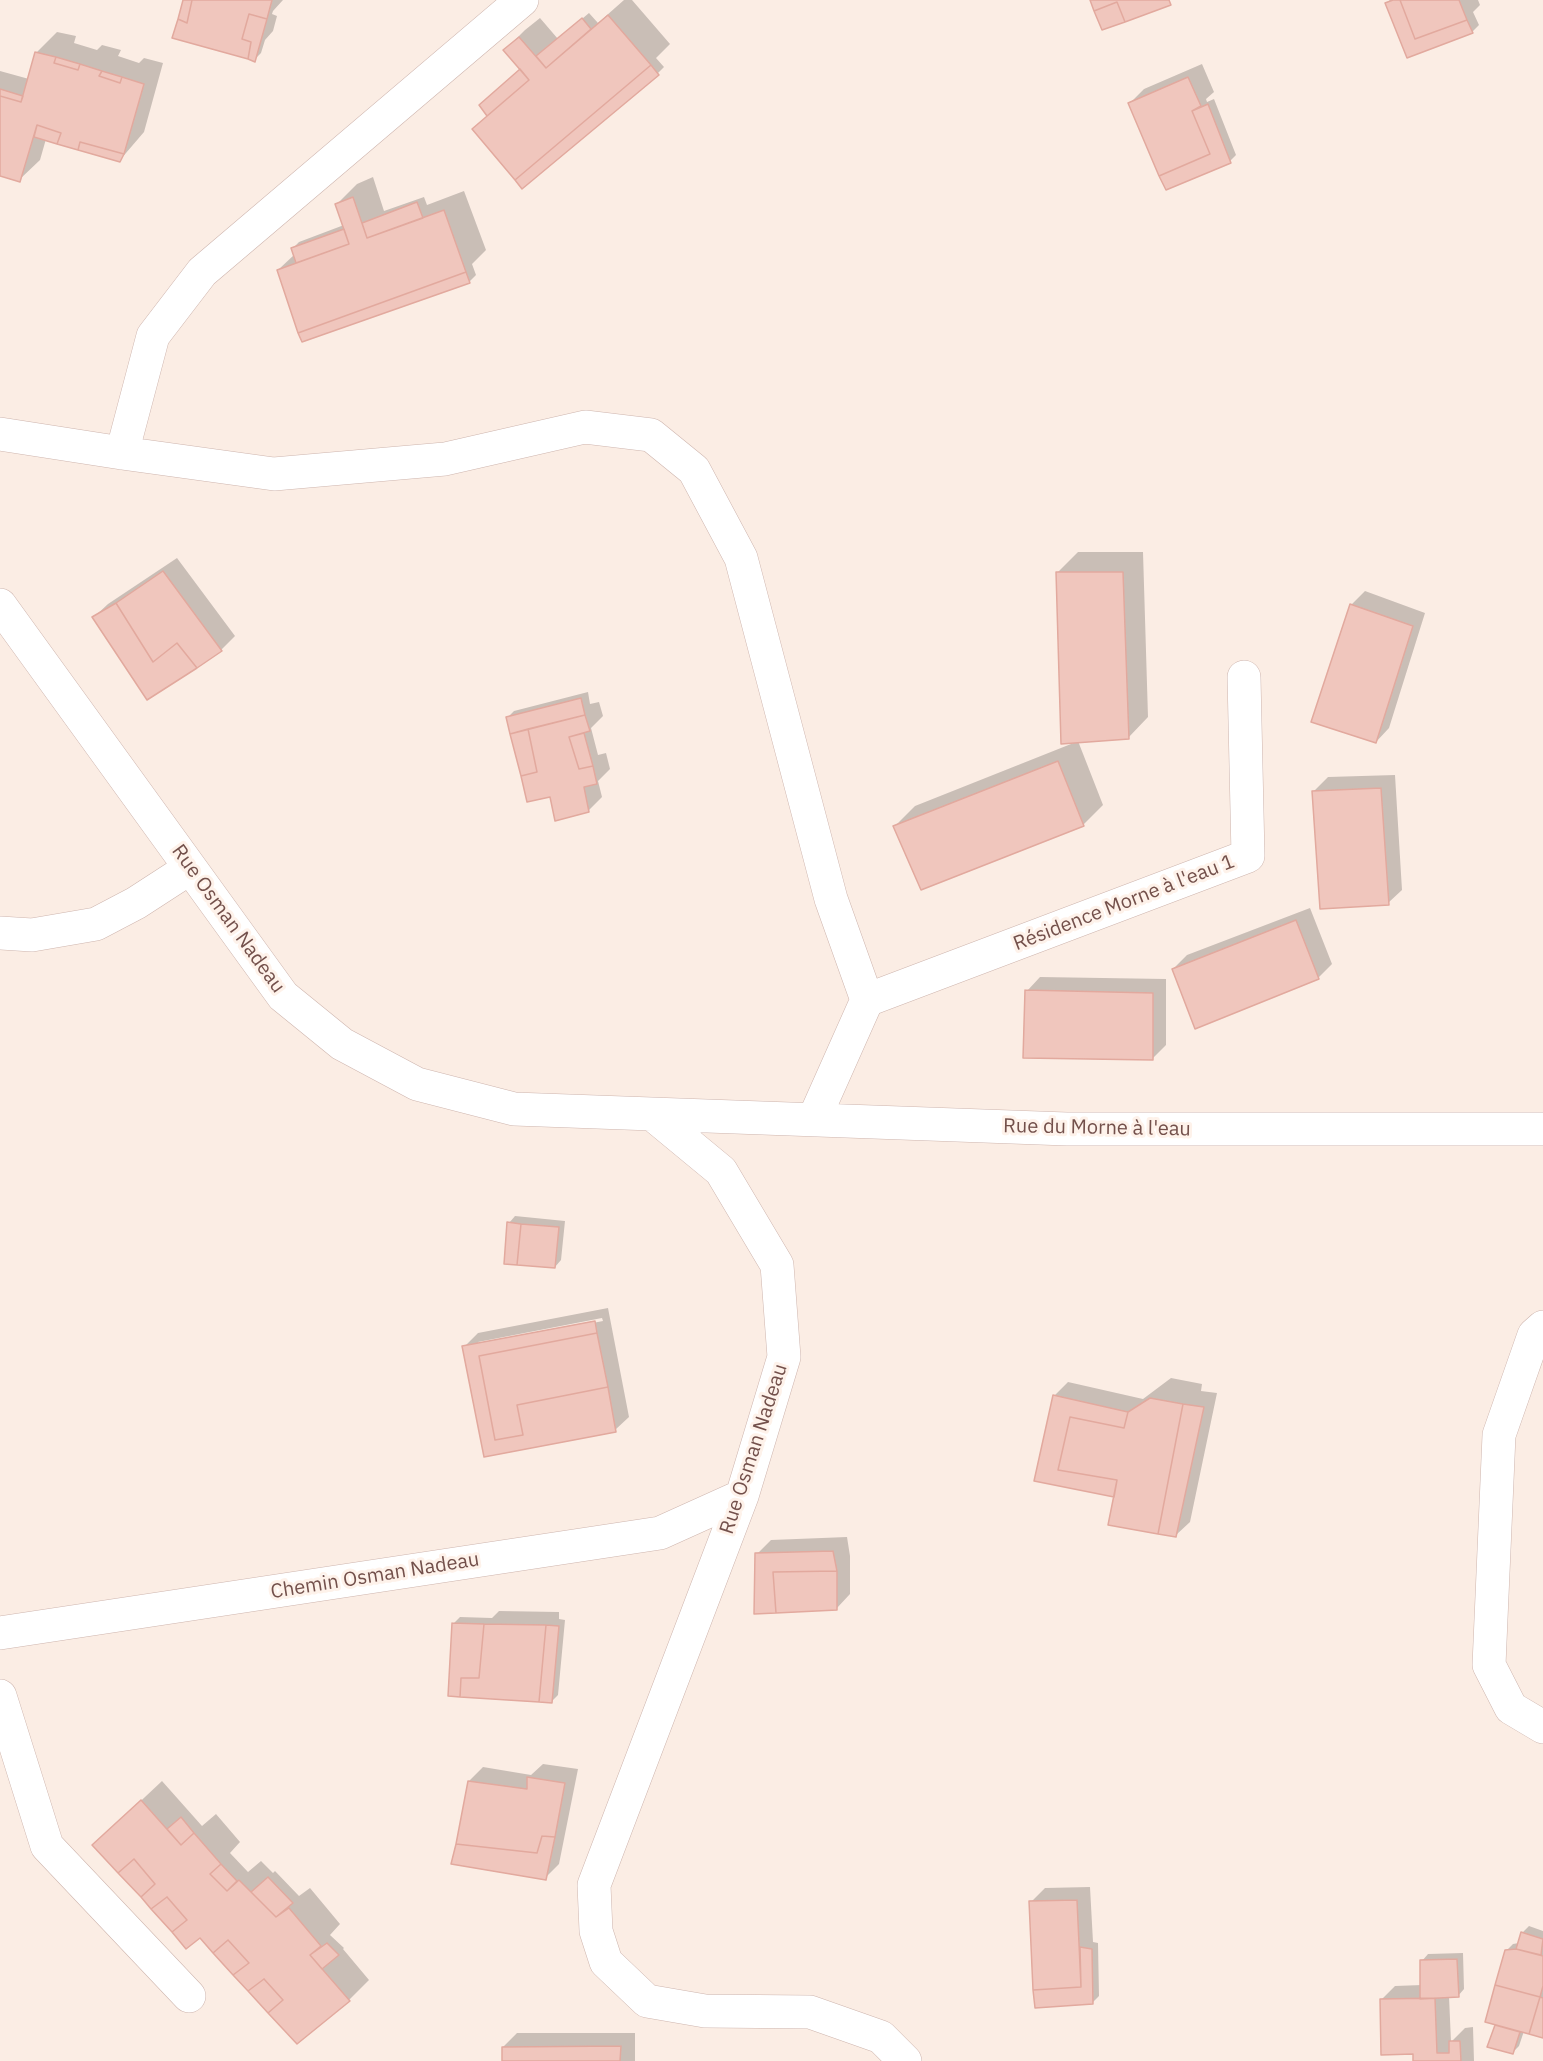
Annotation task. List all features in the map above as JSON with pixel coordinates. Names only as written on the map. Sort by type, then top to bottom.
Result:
[{"type":"street","points":[[122,453],[153,336],[202,272],[522,0]]},
{"type":"street","points":[[0,434],[274,474],[445,459],[585,427],[651,435],[694,470],[741,558],[831,898],[867,1000],[814,1119]]},
{"type":"street","name":"Rue Osman Nadeau","points":[[0,605],[283,996],[342,1044],[417,1084],[514,1109],[652,1114],[721,1172],[777,1265],[784,1357],[742,1496],[594,1885],[596,1931],[606,1962],[647,2001],[705,2011],[810,2012],[882,2037],[905,2061]]},
{"type":"street","name":"Résidence Morne à l'eau 1","points":[[867,1000],[1248,856],[1244,677]]},
{"type":"street","points":[[0,933],[32,935],[96,924],[136,903],[190,868]]},
{"type":"street","name":"Rue du Morne à l'eau","points":[[652,1114],[1067,1129],[1543,1129]]},
{"type":"street","points":[[1543,1327],[1534,1335],[1499,1435],[1489,1665],[1511,1708],[1543,1726]]},
{"type":"street","name":"Chemin Osman Nadeau","points":[[0,1633],[660,1533],[742,1496]]},
{"type":"street","points":[[0,1696],[47,1846],[189,1996]]},
{"type":"building","points":[[183,0],[192,0],[187,23],[178,19]]},
{"type":"building","points":[[192,0],[272,0],[267,19],[249,14],[242,39],[251,42],[248,59],[172,38],[178,19],[187,23]]},
{"type":"building","points":[[1090,0],[1169,0],[1171,5],[1125,22],[1117,2],[1094,11]]},
{"type":"building","points":[[1400,0],[1415,39],[1467,20],[1473,33],[1407,58],[1385,3]]},
{"type":"building","points":[[1400,0],[1459,0],[1467,20],[1415,39]]},
{"type":"building","points":[[1117,2],[1125,22],[1102,30],[1094,11]]},
{"type":"building","points":[[249,14],[267,19],[255,62],[248,59],[251,42],[242,39]]},
{"type":"building","points":[[608,15],[651,65],[515,180],[472,129],[529,80],[503,50],[519,37],[546,68]]},
{"type":"building","points":[[582,18],[591,29],[546,68],[536,56]]},
{"type":"building","points":[[35,52],[56,57],[54,63],[78,70],[80,64],[102,71],[99,76],[120,83],[122,77],[144,84],[124,154],[80,142],[78,150],[57,144],[61,133],[37,125],[20,182],[0,176],[0,96],[21,102]]},
{"type":"building","points":[[56,57],[80,64],[78,70],[54,63]]},
{"type":"building","points":[[651,65],[659,75],[522,189],[515,180]]},
{"type":"building","points":[[520,69],[529,80],[487,116],[479,105]]},
{"type":"building","points":[[102,71],[122,77],[120,83],[99,76]]},
{"type":"building","points":[[1188,77],[1201,106],[1192,111],[1210,154],[1159,176],[1128,103]]},
{"type":"building","points":[[0,89],[23,96],[21,102],[0,96]]},
{"type":"building","points":[[1208,104],[1231,163],[1166,190],[1159,176],[1210,154],[1192,111]]},
{"type":"building","points":[[37,125],[61,133],[57,144],[34,137]]},
{"type":"building","points":[[80,142],[124,154],[120,162],[78,150]]},
{"type":"building","points":[[353,197],[367,238],[444,210],[466,272],[298,333],[277,270],[349,244],[335,204]]},
{"type":"building","points":[[417,202],[423,218],[367,238],[362,223]]},
{"type":"building","points":[[344,229],[349,244],[296,263],[291,248]]},
{"type":"building","points":[[466,272],[470,283],[302,342],[298,333]]},
{"type":"building","points":[[163,571],[222,651],[197,668],[177,643],[153,662],[116,603]]},
{"type":"building","points":[[1056,572],[1123,572],[1129,739],[1061,744]]},
{"type":"building","points":[[116,603],[153,662],[177,643],[197,668],[147,700],[92,617]]},
{"type":"building","points":[[1350,604],[1413,626],[1376,743],[1311,722]]},
{"type":"building","points":[[581,698],[585,715],[510,734],[506,717]]},
{"type":"building","points":[[585,715],[590,731],[569,737],[579,769],[593,766],[597,784],[584,787],[589,812],[555,821],[550,797],[527,802],[521,776],[537,772],[528,729]]},
{"type":"building","points":[[528,729],[537,772],[521,776],[510,734]]},
{"type":"building","points":[[584,733],[593,766],[579,769],[569,737]]},
{"type":"building","points":[[1058,761],[1084,826],[921,890],[893,826]]},
{"type":"building","points":[[1381,788],[1389,905],[1320,909],[1312,791]]},
{"type":"building","points":[[1296,920],[1319,979],[1195,1029],[1172,969]]},
{"type":"building","points":[[1025,990],[1153,993],[1153,1060],[1023,1058]]},
{"type":"building","points":[[507,1222],[521,1224],[517,1265],[504,1264]]},
{"type":"building","points":[[521,1224],[559,1227],[555,1268],[517,1265]]},
{"type":"building","points":[[595,1321],[597,1333],[479,1356],[495,1440],[523,1435],[517,1405],[608,1387],[616,1432],[484,1457],[462,1346]]},
{"type":"building","points":[[597,1333],[608,1387],[517,1405],[523,1435],[495,1440],[479,1356]]},
{"type":"building","points":[[1053,1395],[1128,1412],[1124,1428],[1070,1417],[1058,1470],[1117,1480],[1114,1497],[1034,1481]]},
{"type":"building","points":[[1150,1398],[1183,1404],[1158,1534],[1108,1525],[1117,1480],[1058,1470],[1070,1417],[1124,1428],[1128,1412]]},
{"type":"building","points":[[1183,1404],[1204,1407],[1176,1537],[1158,1534]]},
{"type":"building","points":[[833,1551],[837,1571],[773,1572],[776,1613],[754,1614],[755,1553]]},
{"type":"building","points":[[837,1571],[837,1610],[776,1613],[773,1572]]},
{"type":"building","points":[[452,1623],[484,1624],[479,1678],[461,1678],[460,1697],[448,1696]]},
{"type":"building","points":[[484,1624],[546,1625],[539,1702],[460,1697],[461,1678],[479,1678]]},
{"type":"building","points":[[546,1625],[559,1626],[552,1703],[539,1702]]},
{"type":"building","points":[[527,1777],[565,1783],[555,1837],[542,1836],[537,1853],[456,1844],[468,1781],[527,1789]]},
{"type":"building","points":[[141,1800],[181,1845],[194,1833],[221,1864],[210,1874],[227,1891],[239,1880],[276,1917],[289,1908],[321,1946],[310,1955],[350,2001],[297,2044],[268,2013],[283,2000],[264,1979],[248,1991],[233,1975],[249,1963],[228,1940],[213,1953],[200,1938],[186,1949],[172,1932],[187,1920],[167,1897],[151,1909],[141,1897],[155,1884],[134,1859],[118,1873],[92,1845]]},
{"type":"building","points":[[181,1817],[194,1833],[181,1845],[167,1829]]},
{"type":"building","points":[[542,1836],[555,1837],[546,1880],[451,1864],[456,1844],[537,1853]]},
{"type":"building","points":[[134,1859],[155,1884],[141,1897],[118,1873]]},
{"type":"building","points":[[221,1864],[237,1881],[227,1891],[210,1874]]},
{"type":"building","points":[[268,1877],[293,1903],[276,1917],[251,1892]]},
{"type":"building","points":[[167,1897],[187,1920],[172,1932],[151,1909]]},
{"type":"building","points":[[1077,1900],[1081,1987],[1033,1990],[1029,1901]]},
{"type":"building","points":[[1521,1932],[1543,1939],[1541,1955],[1516,1949]]},
{"type":"building","points":[[228,1940],[249,1963],[233,1975],[213,1953]]},
{"type":"building","points":[[327,1943],[339,1955],[322,1969],[310,1955]]},
{"type":"building","points":[[1080,1947],[1092,1949],[1093,2004],[1035,2008],[1033,1990],[1081,1987]]},
{"type":"building","points":[[1516,1949],[1543,1956],[1543,1986],[1540,1997],[1495,1985],[1505,1950]]},
{"type":"building","points":[[1457,1959],[1459,1997],[1420,1999],[1420,1960]]},
{"type":"building","points":[[264,1979],[283,2000],[268,2013],[248,1991]]},
{"type":"building","points":[[1495,1985],[1540,1997],[1529,2034],[1485,2022]]},
{"type":"building","points":[[1540,1997],[1543,1998],[1543,2038],[1529,2034]]},
{"type":"building","points":[[1435,1998],[1437,2053],[1449,2053],[1449,2041],[1460,2041],[1461,2061],[1413,2061],[1413,2054],[1381,2055],[1380,1999]]},
{"type":"building","points":[[1495,2025],[1520,2032],[1513,2054],[1487,2047]]},
{"type":"building","points":[[621,2046],[620,2061],[502,2061],[502,2047]]}]
